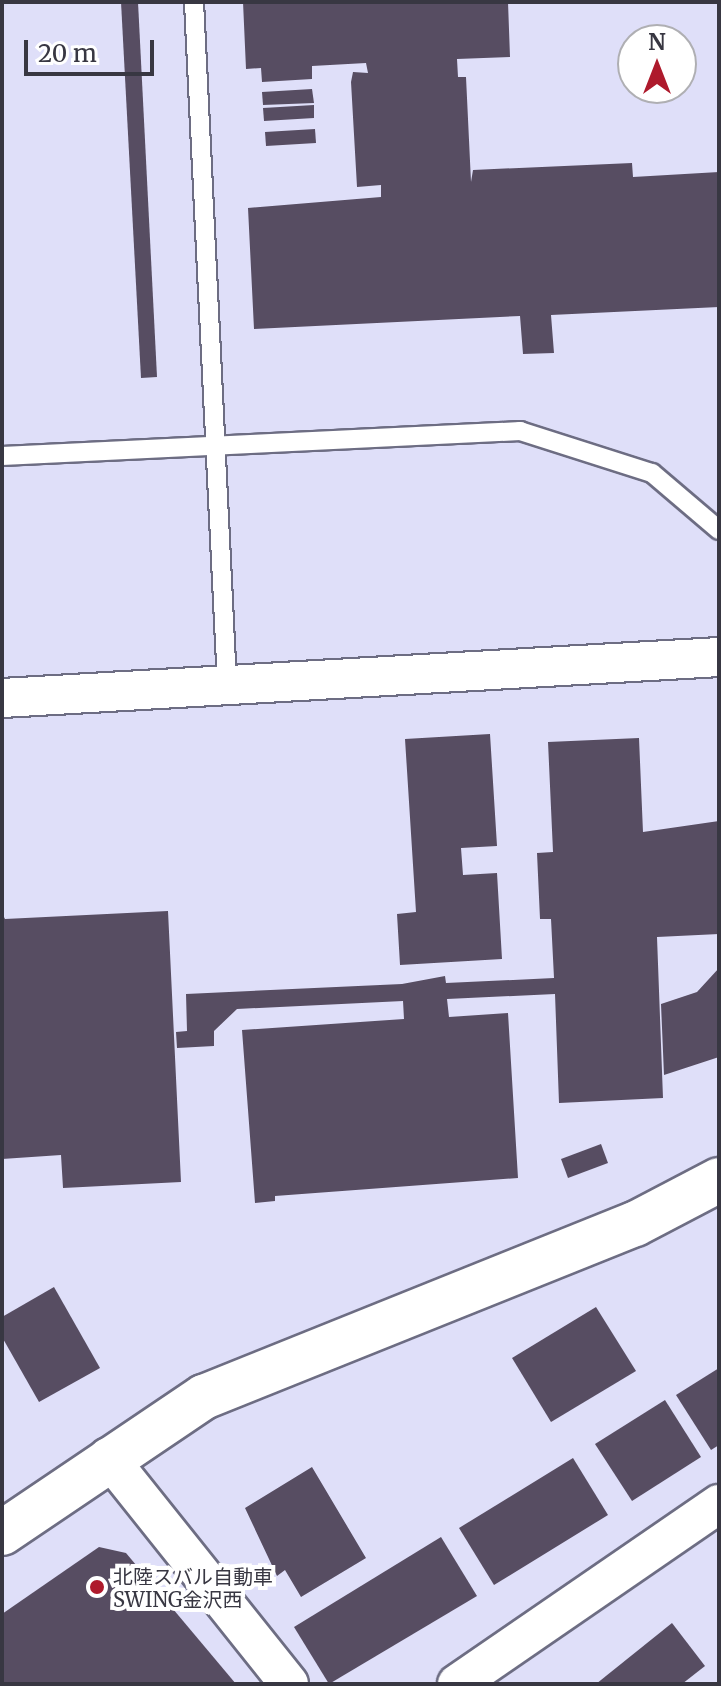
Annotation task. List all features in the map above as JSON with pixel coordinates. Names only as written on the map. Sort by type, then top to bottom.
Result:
[{"type":"street","points":[[2,698],[719,657]]},
{"type":"street","points":[[2,1533],[108,1457],[204,1397],[635,1224],[719,1180]]},
{"type":"street","points":[[108,1457],[289,1684]]},
{"type":"street","points":[[457,1684],[719,1504]]},
{"type":"lane","points":[[194,2],[227,685]]},
{"type":"lane","points":[[2,456],[520,431],[652,473],[719,530]]},
{"type":"building","points":[[121,2],[138,2],[157,377],[141,378]]},
{"type":"building","points":[[243,2],[508,2],[510,57],[457,59],[458,77],[466,77],[471,182],[473,170],[632,163],[633,177],[719,172],[719,307],[551,315],[554,353],[523,354],[520,316],[254,329],[248,208],[381,197],[381,185],[357,187],[351,82],[353,72],[368,73],[366,63],[312,66],[312,79],[262,82],[261,68],[246,69]]},
{"type":"building","points":[[312,89],[314,103],[263,105],[262,92]]},
{"type":"building","points":[[314,105],[314,118],[264,121],[263,108]]},
{"type":"building","points":[[315,129],[316,143],[266,146],[265,132]]},
{"type":"building","points":[[490,734],[497,846],[461,848],[463,875],[497,873],[502,959],[400,965],[397,914],[416,912],[405,739]]},
{"type":"building","points":[[639,738],[643,832],[719,821],[719,934],[657,937],[663,1098],[559,1103],[555,994],[447,999],[449,1017],[508,1013],[518,1178],[275,1196],[275,1201],[255,1203],[242,1030],[404,1019],[403,1001],[237,1009],[214,1031],[214,1046],[177,1048],[176,1032],[187,1031],[186,994],[402,984],[445,976],[446,983],[554,978],[551,919],[540,919],[537,853],[553,852],[548,742]]},
{"type":"building","points":[[168,911],[181,1182],[63,1188],[61,1155],[2,1159],[2,913],[5,919]]},
{"type":"building","points":[[719,968],[719,1057],[664,1075],[661,1004],[697,992]]},
{"type":"building","points":[[601,1144],[608,1163],[568,1178],[561,1159]]},
{"type":"building","points":[[54,1287],[100,1368],[39,1402],[2,1337],[2,1317]]},
{"type":"building","points":[[596,1307],[636,1371],[551,1422],[512,1358]]},
{"type":"building","points":[[719,1368],[719,1445],[711,1450],[676,1395]]},
{"type":"building","points":[[665,1400],[701,1457],[632,1501],[595,1444]]},
{"type":"building","points":[[573,1458],[608,1515],[494,1585],[459,1528]]},
{"type":"building","points":[[312,1467],[366,1558],[301,1597],[285,1570],[277,1576],[245,1508]]},
{"type":"building","points":[[441,1537],[477,1596],[329,1684],[294,1627]]},
{"type":"building","name":"北陸スバル自動車 SWING金沢西","points":[[99,1547],[126,1553],[236,1684],[2,1684],[2,1614]]},
{"type":"building","points":[[672,1623],[705,1666],[682,1684],[596,1684]]},
{"type":"place","name":"北陸スバル自動車 SWING金沢西","points":[[97,1587]]}]
